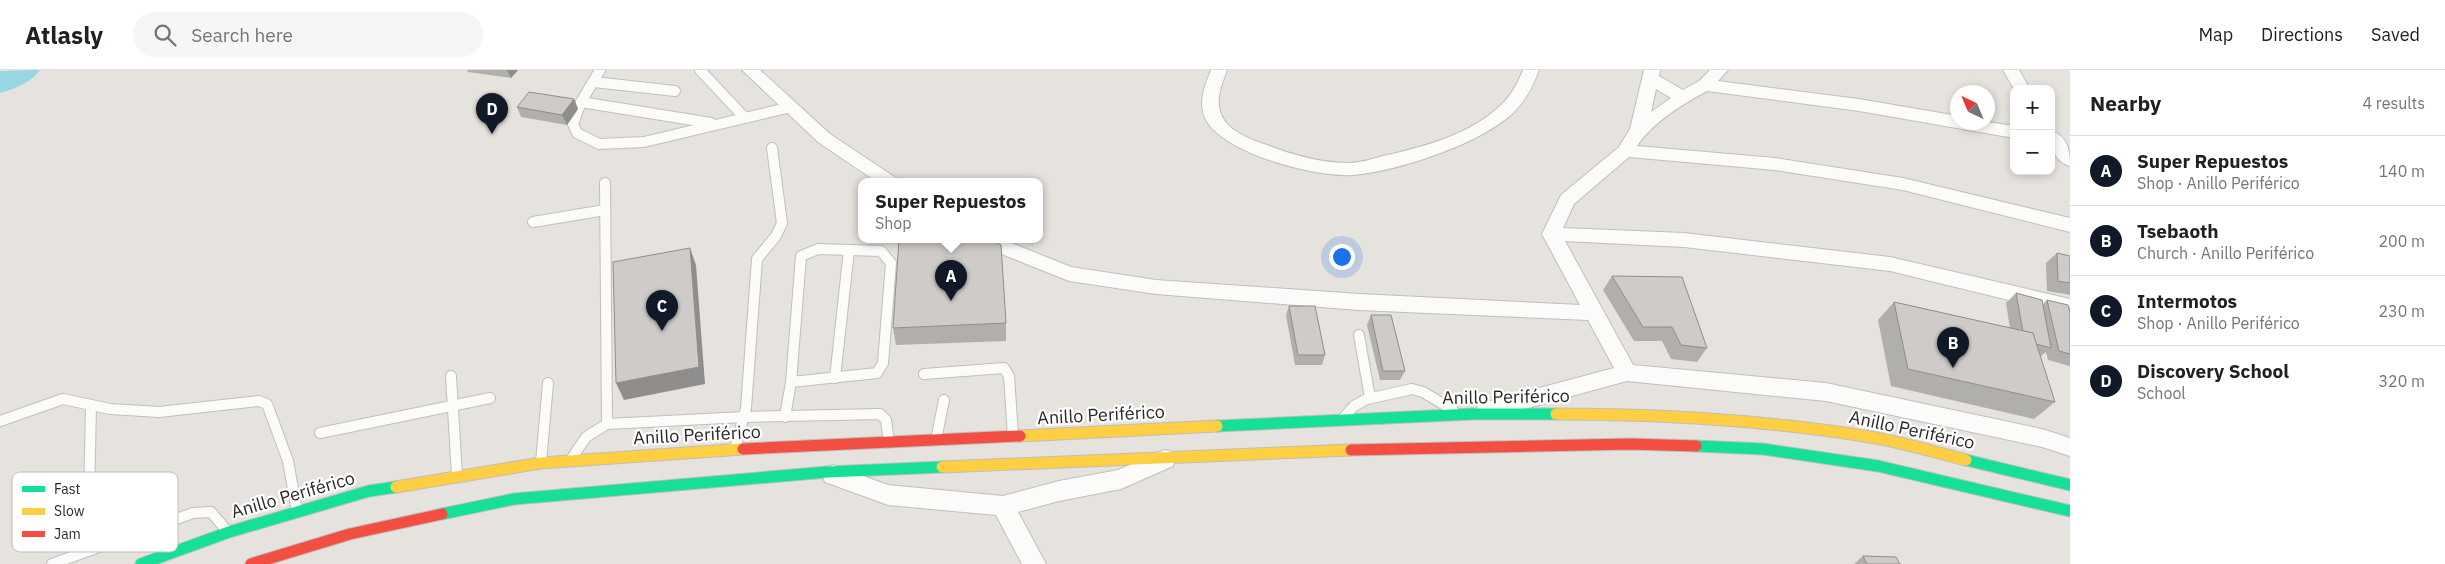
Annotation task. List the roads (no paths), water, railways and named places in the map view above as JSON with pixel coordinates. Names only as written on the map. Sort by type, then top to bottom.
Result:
[{"type":"highway","name":"Anillo Periférico","points":[[178,551],[229,532],[370,491],[541,463],[734,450],[1467,414],[1621,414],[1748,420],[1872,437],[2070,485]]},
{"type":"highway","points":[[251,564],[350,534],[514,499],[826,472],[1171,456],[1631,444],[1763,449],[1878,466],[2070,511]]},
{"type":"highway","name":"Anillo Periférico","points":[[141,564],[174,552]]},
{"type":"street","points":[[750,70],[824,138],[884,178]]},
{"type":"street","points":[[1219,70],[1209,92],[1213,119],[1229,136],[1255,148],[1298,161],[1350,169],[1442,148],[1486,124],[1512,106],[1529,78],[1531,70]]},
{"type":"street","points":[[1551,234],[1567,200],[1625,151],[1639,130],[1683,97],[1705,85],[1720,70]]},
{"type":"street","points":[[2011,70],[2020,85]]},
{"type":"street","points":[[1639,130],[1652,75],[1683,97]]},
{"type":"street","points":[[1705,85],[1841,102],[2010,131]]},
{"type":"street","points":[[2055,142],[2070,160]]},
{"type":"street","points":[[1625,151],[1775,164],[1893,183],[2070,225]]},
{"type":"street","points":[[1551,234],[1684,240],[1890,264],[2070,307]]},
{"type":"street","points":[[1551,234],[1627,372]]},
{"type":"street","points":[[993,243],[1069,274],[1156,287],[1359,302],[1594,313]]},
{"type":"street","points":[[1467,414],[1627,372],[1826,392],[2033,436],[2070,447]]},
{"type":"street","points":[[826,472],[888,495],[1003,506],[1059,491],[1121,479],[1171,456]]},
{"type":"street","points":[[1003,506],[1034,564]]},
{"type":"lane","points":[[600,70],[581,102],[573,124],[577,133],[599,144],[644,142],[791,107]]},
{"type":"lane","points":[[700,70],[745,118]]},
{"type":"lane","points":[[594,82],[674,91]]},
{"type":"lane","points":[[581,102],[717,124]]},
{"type":"lane","points":[[734,450],[745,416],[757,259],[776,236],[782,223],[772,148]]},
{"type":"lane","points":[[604,183],[607,424]]},
{"type":"lane","points":[[533,222],[605,210]]},
{"type":"lane","points":[[785,417],[792,382],[802,256],[818,249],[880,251],[891,263],[883,363],[876,373],[792,382]]},
{"type":"lane","points":[[835,378],[849,250]]},
{"type":"lane","points":[[1360,335],[1370,398]]},
{"type":"lane","points":[[924,374],[1004,368],[1009,376],[1013,436]]},
{"type":"lane","points":[[451,376],[457,476]]},
{"type":"lane","points":[[541,463],[548,383]]},
{"type":"lane","points":[[1341,420],[1354,406],[1370,398],[1412,390],[1423,392],[1467,414]]},
{"type":"lane","points":[[320,433],[490,398]]},
{"type":"lane","points":[[0,421],[63,399],[110,409],[159,412],[259,402],[267,404],[288,461],[297,512]]},
{"type":"lane","points":[[936,440],[944,400]]},
{"type":"lane","points":[[90,472],[91,405]]},
{"type":"lane","points":[[571,460],[581,441],[590,431],[607,424],[745,416],[785,417],[880,414],[886,420],[889,443]]},
{"type":"lane","points":[[178,518],[192,513],[211,512],[229,532]]},
{"type":"lane","points":[[52,564],[85,552]]},
{"type":"waterway","points":[[0,83],[25,70]]},
{"type":"place","name":"Discovery School","points":[[492,134]]},
{"type":"place","name":"Super Repuestos","points":[[951,301]]},
{"type":"place","name":"Intermotos","points":[[662,331]]},
{"type":"place","name":"Tsebaoth","points":[[1953,368]]}]
